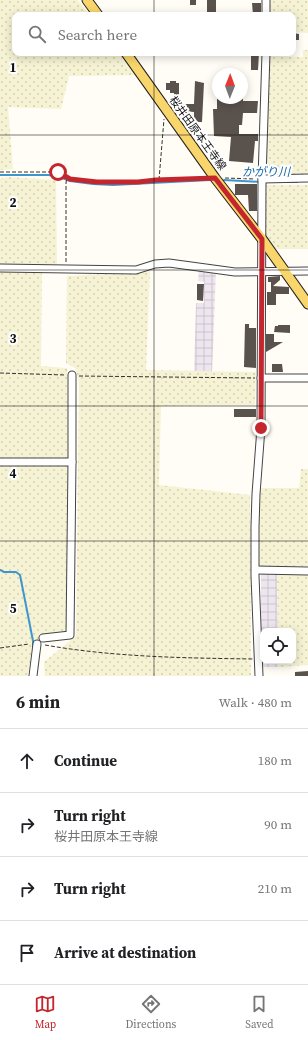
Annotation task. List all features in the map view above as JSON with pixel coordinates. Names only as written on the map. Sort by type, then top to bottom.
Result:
[{"type":"main road","points":[[87,0],[96,12]]},
{"type":"main road","name":"桜井田原本王寺線","points":[[128,56],[215,178],[262,239],[308,304]]},
{"type":"street","points":[[266,0],[266,12]]},
{"type":"street","points":[[259,676],[256,570],[256,494],[261,428],[262,179],[266,56]]},
{"type":"street","points":[[262,179],[308,178]]},
{"type":"street","points":[[0,268],[136,270],[155,264],[169,263],[235,272],[283,270],[308,271]]},
{"type":"street","points":[[43,638],[70,635],[72,375]]},
{"type":"street","points":[[261,378],[308,378]]},
{"type":"street","points":[[0,462],[72,462]]},
{"type":"street","points":[[256,570],[308,571]]},
{"type":"street","points":[[33,676],[34,644]]},
{"type":"path","points":[[159,180],[165,107]]},
{"type":"path","points":[[0,172],[58,172],[70,179],[97,182],[138,182],[215,178],[262,179]]},
{"type":"path","points":[[67,177],[65,229],[66,266],[69,269]]},
{"type":"path","points":[[0,373],[261,378]]},
{"type":"path","points":[[0,648],[34,644],[73,650],[159,657],[259,659]]},
{"type":"shaded area","points":[[0,0],[78,0],[88,12],[12,12],[12,56],[120,56],[135,75],[69,76],[61,109],[8,107],[13,169],[0,170]]},
{"type":"shaded area","points":[[269,0],[308,0],[308,33],[296,32],[296,12],[268,12]]},
{"type":"shaded area","points":[[303,50],[308,50],[308,175],[266,176],[266,56],[303,57]]},
{"type":"shaded area","points":[[7,177],[56,180],[57,264],[42,265],[41,366],[67,368],[70,635],[43,639],[31,656],[28,676],[0,676],[0,179]]},
{"type":"shaded area","points":[[266,185],[308,185],[308,249],[276,249],[264,234]]},
{"type":"shaded area","points":[[199,269],[216,269],[212,374],[194,373],[196,303],[204,303],[204,282],[198,281]]},
{"type":"shaded area","points":[[150,271],[146,370],[256,372],[255,405],[161,406],[159,485],[250,495],[251,676],[45,676],[44,662],[76,636],[79,382],[75,368],[66,363],[67,276]]},
{"type":"shaded area","points":[[301,469],[308,469],[308,566],[259,566],[260,488],[299,488]]},
{"type":"shaded area","points":[[262,573],[277,573],[278,628],[261,628]]},
{"type":"shaded area","points":[[277,573],[308,573],[308,665],[278,667],[278,664],[296,664],[296,628],[278,628]]},
{"type":"shaded area","points":[[263,664],[278,664],[278,667],[263,667]]},
{"type":"building","points":[[190,0],[196,0],[196,5],[190,5]]},
{"type":"building","points":[[207,0],[216,0],[216,12],[207,12]]},
{"type":"building","points":[[252,3],[261,3],[261,12],[253,12]]},
{"type":"building","points":[[296,34],[299,34],[299,40],[296,40]]},
{"type":"building","points":[[251,56],[259,56],[258,70],[251,70]]},
{"type":"building","points":[[170,81],[176,81],[176,83],[179,83],[179,103],[174,103],[174,93],[170,93],[170,90],[166,90],[166,83],[170,83]]},
{"type":"building","points":[[195,81],[204,83],[202,122],[194,122],[194,112],[182,111],[182,104],[194,104]]},
{"type":"building","points":[[248,101],[258,101],[257,113],[243,113],[242,125],[239,125],[239,134],[258,134],[258,141],[255,141],[253,163],[229,161],[231,137],[214,136],[213,109],[217,109],[217,104],[248,104]]},
{"type":"building","points":[[235,184],[257,184],[257,211],[249,211],[248,195],[235,195]]},
{"type":"building","points":[[280,276],[280,280],[273,286],[289,287],[289,294],[276,294],[276,305],[267,305],[267,292],[271,292],[271,282],[268,282],[268,277]]},
{"type":"building","points":[[197,284],[204,284],[203,301],[197,300]]},
{"type":"building","points":[[245,324],[249,324],[249,328],[256,328],[256,368],[244,367]]},
{"type":"building","points":[[290,325],[290,333],[274,332],[275,326]]},
{"type":"building","points":[[266,334],[274,334],[274,342],[283,342],[266,352]]},
{"type":"building","points":[[272,364],[282,364],[283,372],[272,372]]},
{"type":"building","points":[[234,409],[256,409],[256,417],[234,417]]},
{"type":"building","points":[[308,671],[308,676],[295,676],[295,672]]},
{"type":"waterway","name":"かがり川","points":[[0,175],[48,175],[57,176],[70,181],[113,185],[210,180]]},
{"type":"waterway","name":"かがり川","points":[[224,180],[261,182]]},
{"type":"waterway","name":"かがり川","points":[[267,182],[297,182]]},
{"type":"waterway","points":[[0,570],[4,572],[16,572],[20,575],[33,647]]},
{"type":"route","points":[[58,172],[70,179],[97,182],[138,182],[209,177],[215,178],[262,239],[261,428]]}]
